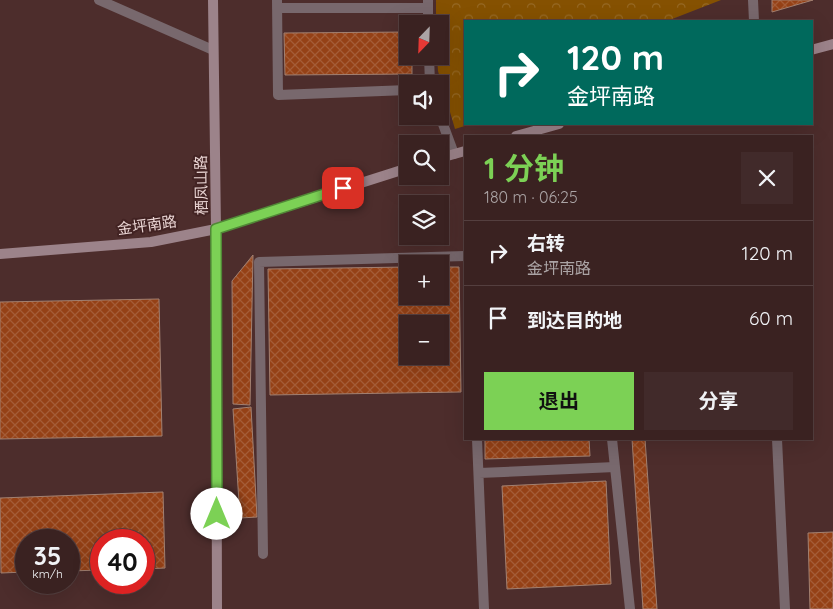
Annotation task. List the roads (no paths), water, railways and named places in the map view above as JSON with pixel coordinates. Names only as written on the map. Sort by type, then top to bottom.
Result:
[{"type":"street","points":[[99,0],[213,50]]},
{"type":"street","name":"栖凤山路","points":[[213,0],[217,609]]},
{"type":"street","points":[[753,0],[754,20]]},
{"type":"street","points":[[399,90],[278,95],[277,4],[428,4]]},
{"type":"street","points":[[813,49],[833,44]]},
{"type":"street","points":[[443,125],[454,154]]},
{"type":"street","points":[[520,135],[555,125]]},
{"type":"street","points":[[449,155],[464,151]]},
{"type":"street","name":"金坪南路","points":[[0,254],[151,242],[216,229],[399,171]]},
{"type":"street","points":[[263,554],[259,262],[464,256]]},
{"type":"street","points":[[477,440],[484,609]]},
{"type":"street","points":[[612,440],[630,609]]},
{"type":"street","points":[[777,440],[785,609]]},
{"type":"street","points":[[479,474],[615,467]]}]
